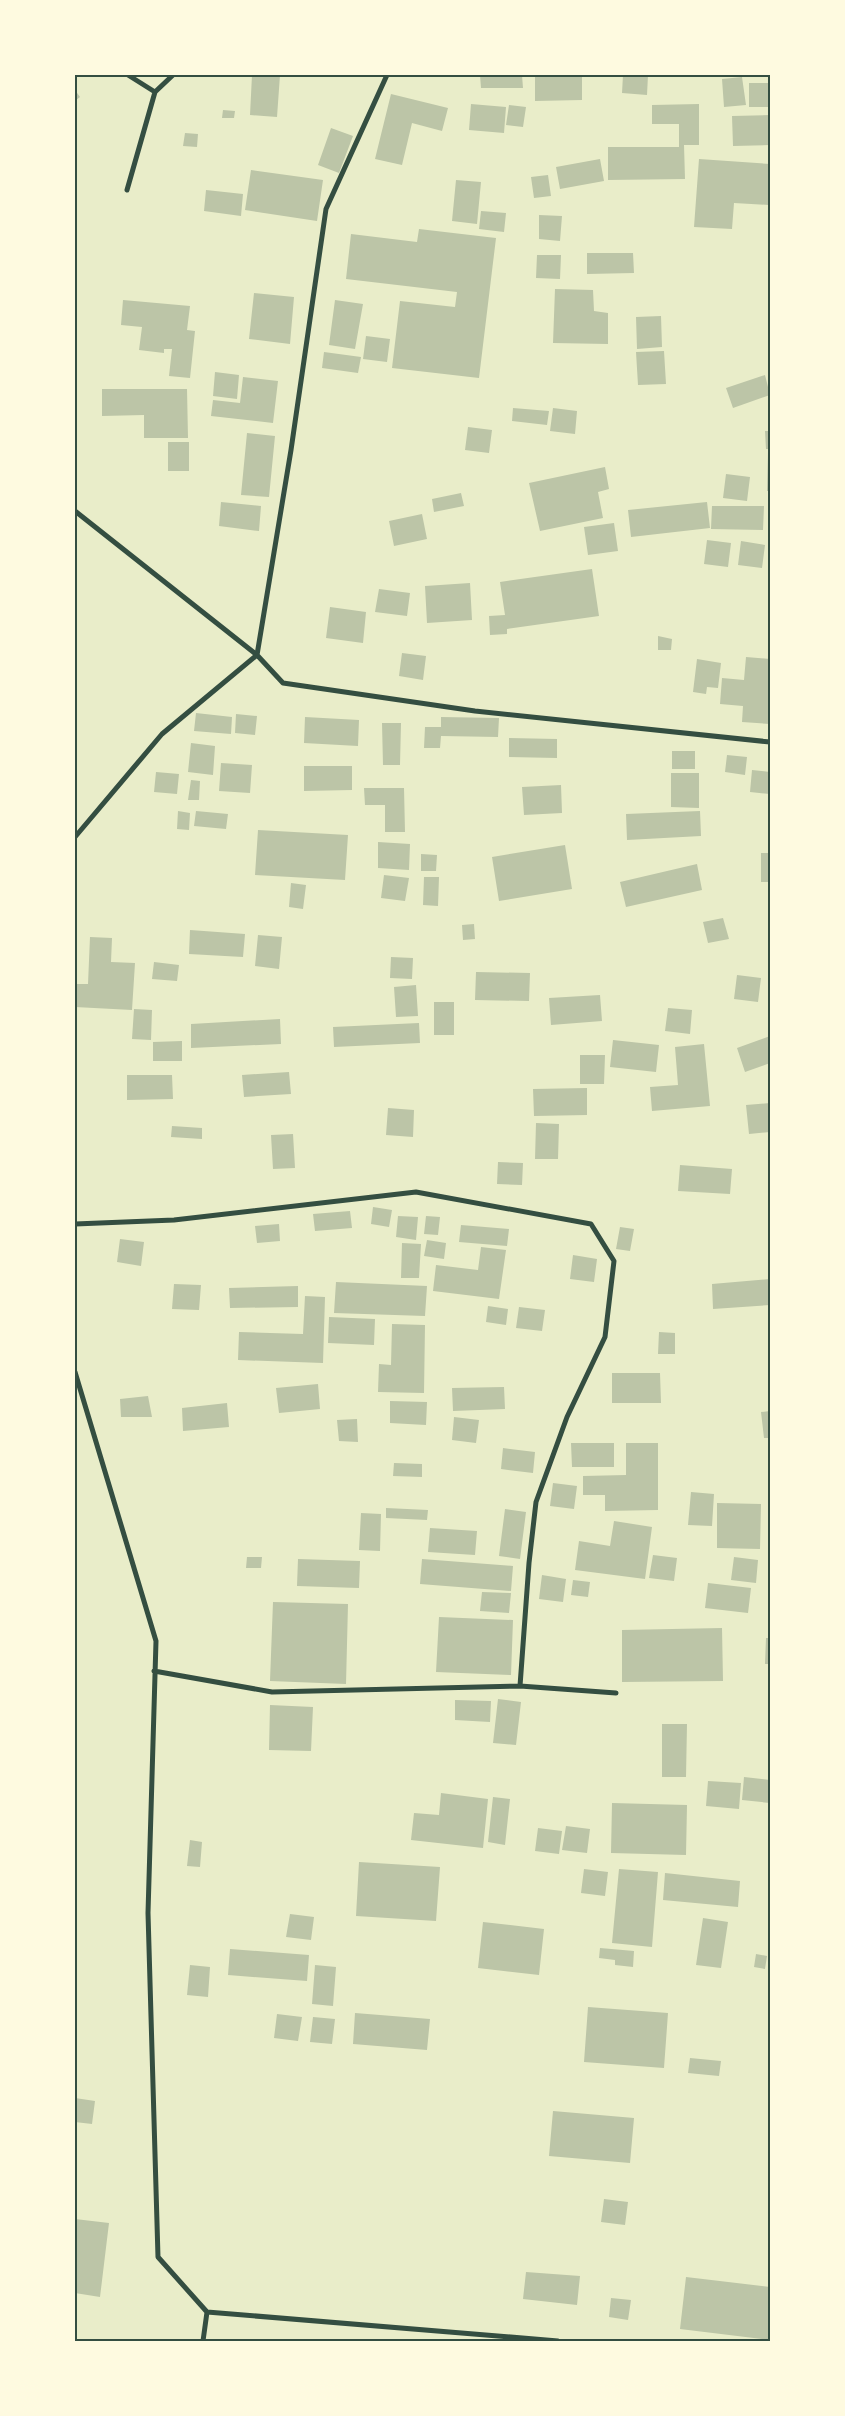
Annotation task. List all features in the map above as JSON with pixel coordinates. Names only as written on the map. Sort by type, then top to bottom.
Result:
[{"type":"street","points":[[128,75],[155,92]]},
{"type":"street","points":[[127,190],[155,92],[173,75]]},
{"type":"street","points":[[75,837],[162,734],[257,655],[291,450],[326,210],[387,75]]},
{"type":"street","points":[[75,511],[257,655],[283,683],[475,711],[770,742]]},
{"type":"street","points":[[75,1224],[174,1220],[416,1192],[592,1224],[614,1261],[605,1337],[567,1416],[536,1502],[528,1563],[520,1686]]},
{"type":"street","points":[[75,1372],[156,1641],[148,1913],[158,2257],[207,2312],[558,2341]]},
{"type":"street","points":[[154,1671],[272,1692],[520,1686],[616,1693]]},
{"type":"street","points":[[203,2341],[207,2312]]},
{"type":"building","points":[[252,75],[280,75],[277,117],[250,115]]},
{"type":"building","points":[[480,75],[522,75],[523,88],[481,88]]},
{"type":"building","points":[[582,75],[582,100],[535,101],[535,77]]},
{"type":"building","points":[[623,75],[648,75],[647,95],[622,93]]},
{"type":"building","points":[[742,77],[746,105],[724,107],[722,79]]},
{"type":"building","points":[[749,83],[770,83],[770,107],[749,107]]},
{"type":"building","points":[[75,90],[80,97],[75,101]]},
{"type":"building","points":[[391,94],[448,108],[442,131],[412,123],[402,165],[375,159]]},
{"type":"building","points":[[471,104],[506,107],[504,133],[469,130]]},
{"type":"building","points":[[699,104],[699,145],[684,145],[685,179],[608,180],[608,147],[679,147],[679,124],[652,124],[652,105]]},
{"type":"building","points":[[509,105],[526,107],[523,127],[506,125]]},
{"type":"building","points":[[223,110],[235,111],[234,118],[222,118]]},
{"type":"building","points":[[770,115],[770,145],[733,146],[732,116]]},
{"type":"building","points":[[331,128],[353,136],[339,173],[318,165]]},
{"type":"building","points":[[185,133],[198,134],[197,147],[183,146]]},
{"type":"building","points":[[600,159],[604,181],[560,189],[556,167]]},
{"type":"building","points":[[699,159],[770,164],[769,205],[734,203],[732,229],[694,227]]},
{"type":"building","points":[[251,170],[323,180],[317,221],[245,210]]},
{"type":"building","points":[[548,175],[551,196],[534,198],[531,177]]},
{"type":"building","points":[[456,180],[481,182],[477,224],[452,221]]},
{"type":"building","points":[[206,190],[243,194],[241,216],[204,211]]},
{"type":"building","points":[[481,211],[506,213],[504,232],[479,229]]},
{"type":"building","points":[[539,215],[562,216],[560,241],[539,239]]},
{"type":"building","points":[[419,229],[496,238],[479,378],[392,368],[400,301],[455,307],[457,292],[346,279],[351,234],[417,242]]},
{"type":"building","points":[[587,253],[633,253],[634,273],[587,274]]},
{"type":"building","points":[[537,255],[561,255],[560,279],[536,278]]},
{"type":"building","points":[[555,289],[593,290],[594,311],[608,313],[608,344],[553,343]]},
{"type":"building","points":[[254,293],[294,297],[290,344],[249,339]]},
{"type":"building","points":[[123,300],[190,306],[187,330],[195,331],[190,378],[169,376],[172,349],[164,349],[164,353],[139,350],[142,327],[121,325]]},
{"type":"building","points":[[335,300],[363,304],[355,349],[329,345]]},
{"type":"building","points":[[661,316],[662,347],[637,349],[636,317]]},
{"type":"building","points":[[366,336],[390,339],[387,362],[363,359]]},
{"type":"building","points":[[664,351],[666,384],[638,385],[636,352]]},
{"type":"building","points":[[324,352],[361,357],[358,373],[322,368]]},
{"type":"building","points":[[215,372],[239,375],[237,399],[213,396]]},
{"type":"building","points":[[765,375],[770,395],[733,408],[726,388]]},
{"type":"building","points":[[243,377],[278,381],[273,423],[211,416],[213,400],[240,403]]},
{"type":"building","points":[[102,389],[187,389],[188,438],[144,438],[144,415],[102,416]]},
{"type":"building","points":[[513,408],[549,411],[547,425],[512,421]]},
{"type":"building","points":[[553,408],[577,411],[575,434],[550,431]]},
{"type":"building","points":[[468,427],[492,430],[489,453],[465,450]]},
{"type":"building","points":[[765,431],[770,431],[770,449],[766,449]]},
{"type":"building","points":[[247,433],[275,436],[269,497],[241,495]]},
{"type":"building","points":[[168,442],[189,442],[189,471],[168,471]]},
{"type":"building","points":[[768,452],[770,452],[770,491],[767,491]]},
{"type":"building","points":[[605,467],[609,489],[598,492],[603,518],[540,531],[529,483]]},
{"type":"building","points":[[726,474],[750,477],[747,501],[723,498]]},
{"type":"building","points":[[461,493],[464,506],[434,512],[432,499]]},
{"type":"building","points":[[221,502],[261,506],[259,531],[219,526]]},
{"type":"building","points":[[707,502],[710,528],[631,537],[628,510]]},
{"type":"building","points":[[712,506],[764,506],[763,530],[711,529]]},
{"type":"building","points":[[422,514],[427,539],[394,546],[389,521]]},
{"type":"building","points":[[614,523],[618,551],[588,555],[584,527]]},
{"type":"building","points":[[707,540],[731,543],[728,567],[704,564]]},
{"type":"building","points":[[741,541],[765,545],[762,568],[738,565]]},
{"type":"building","points":[[592,569],[599,616],[507,629],[507,634],[490,635],[489,616],[505,615],[500,582]]},
{"type":"building","points":[[470,583],[472,620],[427,623],[425,586]]},
{"type":"building","points":[[379,589],[410,593],[407,616],[375,612]]},
{"type":"building","points":[[330,607],[366,612],[363,643],[326,638]]},
{"type":"building","points":[[658,636],[672,639],[671,650],[658,650]]},
{"type":"building","points":[[402,653],[426,656],[423,680],[399,676]]},
{"type":"building","points":[[746,657],[770,659],[770,724],[742,722],[743,706],[720,704],[722,678],[744,680]]},
{"type":"building","points":[[697,659],[721,663],[718,688],[707,687],[706,694],[693,692]]},
{"type":"building","points":[[196,713],[232,717],[231,734],[194,731]]},
{"type":"building","points":[[236,714],[257,716],[255,735],[235,733]]},
{"type":"building","points":[[305,717],[359,720],[358,746],[304,743]]},
{"type":"building","points":[[441,717],[499,718],[498,737],[441,736],[440,748],[424,748],[425,727],[441,727]]},
{"type":"building","points":[[382,723],[401,723],[400,765],[383,765]]},
{"type":"building","points":[[509,738],[557,739],[557,758],[509,757]]},
{"type":"building","points":[[191,743],[215,746],[213,775],[188,772]]},
{"type":"building","points":[[672,751],[695,751],[695,769],[672,769]]},
{"type":"building","points":[[727,755],[747,757],[745,775],[725,772]]},
{"type":"building","points":[[221,763],[252,765],[250,793],[219,791]]},
{"type":"building","points":[[304,766],[352,766],[352,790],[304,791]]},
{"type":"building","points":[[752,770],[770,772],[770,794],[750,792]]},
{"type":"building","points":[[156,772],[179,774],[177,794],[154,792]]},
{"type":"building","points":[[671,773],[699,773],[699,808],[671,807]]},
{"type":"building","points":[[191,780],[200,781],[199,800],[188,800]]},
{"type":"building","points":[[561,785],[562,813],[524,815],[522,787]]},
{"type":"building","points":[[364,788],[404,788],[405,832],[385,832],[385,805],[365,805]]},
{"type":"building","points":[[178,811],[190,813],[189,830],[177,829]]},
{"type":"building","points":[[196,811],[228,814],[226,829],[194,826]]},
{"type":"building","points":[[700,811],[701,836],[627,840],[626,814]]},
{"type":"building","points":[[258,830],[348,835],[345,880],[255,875]]},
{"type":"building","points":[[378,842],[410,844],[409,870],[378,868]]},
{"type":"building","points":[[565,845],[572,889],[499,901],[492,857]]},
{"type":"building","points":[[761,853],[770,853],[770,882],[761,882]]},
{"type":"building","points":[[421,854],[437,855],[436,871],[421,871]]},
{"type":"building","points":[[697,864],[702,890],[626,907],[620,882]]},
{"type":"building","points":[[384,875],[409,878],[405,901],[381,898]]},
{"type":"building","points":[[424,877],[439,877],[438,906],[423,905]]},
{"type":"building","points":[[291,883],[306,885],[303,909],[289,907]]},
{"type":"building","points":[[723,918],[729,939],[708,943],[703,922]]},
{"type":"building","points":[[474,924],[475,939],[463,940],[462,925]]},
{"type":"building","points":[[190,930],[245,934],[243,957],[189,954]]},
{"type":"building","points":[[258,935],[282,937],[279,969],[255,966]]},
{"type":"building","points":[[90,937],[112,938],[111,962],[135,963],[132,1010],[75,1007],[75,984],[88,984]]},
{"type":"building","points":[[391,957],[413,958],[412,979],[390,978]]},
{"type":"building","points":[[154,962],[179,965],[177,981],[152,979]]},
{"type":"building","points":[[476,972],[530,973],[529,1001],[475,1000]]},
{"type":"building","points":[[737,975],[761,978],[758,1002],[734,999]]},
{"type":"building","points":[[416,985],[418,1016],[396,1017],[394,987]]},
{"type":"building","points":[[600,995],[602,1021],[551,1025],[549,998]]},
{"type":"building","points":[[434,1002],[454,1002],[454,1035],[434,1035]]},
{"type":"building","points":[[668,1008],[692,1010],[690,1034],[665,1031]]},
{"type":"building","points":[[134,1009],[152,1010],[151,1040],[132,1039]]},
{"type":"building","points":[[280,1019],[281,1044],[191,1048],[191,1024]]},
{"type":"building","points":[[419,1023],[420,1043],[334,1047],[333,1027]]},
{"type":"building","points":[[770,1036],[770,1063],[745,1072],[737,1048]]},
{"type":"building","points":[[613,1040],[659,1045],[656,1072],[610,1067]]},
{"type":"building","points":[[182,1041],[182,1061],[153,1061],[153,1042]]},
{"type":"building","points":[[704,1044],[710,1106],[652,1111],[650,1087],[678,1085],[675,1047]]},
{"type":"building","points":[[580,1055],[605,1055],[604,1084],[580,1084]]},
{"type":"building","points":[[289,1072],[291,1094],[244,1097],[242,1075]]},
{"type":"building","points":[[127,1075],[172,1075],[173,1099],[127,1100]]},
{"type":"building","points":[[587,1088],[587,1115],[534,1116],[533,1089]]},
{"type":"building","points":[[770,1103],[770,1132],[749,1134],[746,1105]]},
{"type":"building","points":[[388,1108],[414,1110],[413,1137],[386,1135]]},
{"type":"building","points":[[536,1123],[559,1124],[558,1159],[535,1159]]},
{"type":"building","points":[[172,1126],[202,1128],[202,1139],[171,1137]]},
{"type":"building","points":[[293,1134],[295,1168],[273,1169],[271,1135]]},
{"type":"building","points":[[498,1162],[523,1163],[522,1185],[497,1184]]},
{"type":"building","points":[[680,1165],[732,1169],[730,1194],[678,1191]]},
{"type":"building","points":[[373,1207],[392,1210],[389,1227],[371,1224]]},
{"type":"building","points":[[350,1211],[352,1228],[315,1231],[313,1214]]},
{"type":"building","points":[[398,1216],[418,1217],[416,1240],[396,1237]]},
{"type":"building","points":[[426,1216],[440,1217],[438,1235],[424,1234]]},
{"type":"building","points":[[279,1224],[280,1241],[257,1243],[255,1226]]},
{"type":"building","points":[[461,1225],[509,1229],[507,1246],[459,1242]]},
{"type":"building","points":[[620,1227],[634,1229],[630,1251],[616,1249]]},
{"type":"building","points":[[120,1239],[144,1242],[141,1266],[117,1262]]},
{"type":"building","points":[[427,1240],[446,1243],[444,1259],[424,1256]]},
{"type":"building","points":[[402,1243],[421,1244],[419,1278],[401,1278]]},
{"type":"building","points":[[481,1247],[506,1250],[499,1299],[433,1291],[436,1265],[478,1270]]},
{"type":"building","points":[[573,1255],[597,1259],[594,1282],[570,1279]]},
{"type":"building","points":[[770,1279],[770,1305],[713,1309],[712,1284]]},
{"type":"building","points":[[336,1282],[427,1286],[425,1316],[334,1313]]},
{"type":"building","points":[[174,1284],[201,1285],[199,1310],[172,1309]]},
{"type":"building","points":[[298,1286],[298,1307],[230,1308],[229,1288]]},
{"type":"building","points":[[305,1296],[325,1297],[323,1363],[238,1360],[239,1332],[303,1334]]},
{"type":"building","points":[[488,1306],[508,1309],[506,1325],[486,1322]]},
{"type":"building","points":[[519,1307],[545,1310],[542,1331],[516,1328]]},
{"type":"building","points":[[329,1317],[375,1319],[374,1345],[328,1343]]},
{"type":"building","points":[[392,1324],[425,1325],[424,1393],[378,1392],[379,1364],[391,1365]]},
{"type":"building","points":[[659,1332],[675,1333],[675,1354],[658,1354]]},
{"type":"building","points":[[612,1373],[660,1373],[661,1403],[612,1403]]},
{"type":"building","points":[[318,1384],[320,1409],[279,1413],[276,1388]]},
{"type":"building","points":[[504,1387],[505,1409],[453,1411],[452,1388]]},
{"type":"building","points":[[148,1396],[152,1417],[121,1417],[120,1399]]},
{"type":"building","points":[[390,1401],[427,1402],[426,1425],[390,1423]]},
{"type":"building","points":[[227,1403],[229,1427],[183,1431],[182,1408]]},
{"type":"building","points":[[770,1411],[770,1438],[764,1438],[761,1412]]},
{"type":"building","points":[[454,1417],[479,1420],[476,1443],[452,1440]]},
{"type":"building","points":[[357,1419],[358,1442],[339,1441],[337,1420]]},
{"type":"building","points":[[571,1443],[614,1443],[614,1467],[572,1467]]},
{"type":"building","points":[[626,1443],[658,1443],[658,1510],[605,1511],[605,1495],[583,1495],[583,1476],[626,1475]]},
{"type":"building","points":[[503,1448],[535,1452],[533,1473],[501,1469]]},
{"type":"building","points":[[394,1463],[422,1464],[422,1477],[393,1476]]},
{"type":"building","points":[[553,1483],[577,1486],[574,1509],[550,1506]]},
{"type":"building","points":[[691,1492],[714,1494],[712,1526],[688,1525]]},
{"type":"building","points":[[717,1503],[761,1504],[760,1549],[717,1548]]},
{"type":"building","points":[[386,1508],[428,1510],[427,1520],[386,1518]]},
{"type":"building","points":[[505,1509],[526,1512],[520,1559],[499,1556]]},
{"type":"building","points":[[361,1513],[381,1514],[380,1551],[359,1550]]},
{"type":"building","points":[[614,1521],[652,1527],[645,1579],[575,1570],[579,1541],[610,1546]]},
{"type":"building","points":[[430,1528],[477,1531],[475,1555],[428,1552]]},
{"type":"building","points":[[653,1555],[677,1558],[674,1581],[649,1578]]},
{"type":"building","points":[[247,1557],[262,1557],[261,1568],[246,1568]]},
{"type":"building","points":[[734,1557],[758,1560],[756,1583],[731,1580]]},
{"type":"building","points":[[298,1559],[360,1561],[359,1588],[297,1586]]},
{"type":"building","points":[[422,1559],[513,1566],[511,1591],[420,1584]]},
{"type":"building","points":[[542,1575],[566,1579],[563,1602],[539,1599]]},
{"type":"building","points":[[573,1580],[590,1582],[588,1597],[571,1595]]},
{"type":"building","points":[[708,1583],[751,1588],[748,1613],[705,1608]]},
{"type":"building","points":[[482,1592],[511,1593],[509,1613],[480,1611]]},
{"type":"building","points":[[273,1602],[348,1604],[346,1684],[270,1681]]},
{"type":"building","points":[[439,1617],[513,1620],[511,1675],[436,1672]]},
{"type":"building","points":[[722,1628],[723,1681],[622,1682],[622,1630]]},
{"type":"building","points":[[766,1638],[770,1638],[770,1664],[765,1664]]},
{"type":"building","points":[[498,1699],[521,1702],[516,1745],[493,1743]]},
{"type":"building","points":[[455,1700],[491,1701],[490,1722],[455,1720]]},
{"type":"building","points":[[270,1705],[313,1707],[311,1751],[269,1750]]},
{"type":"building","points":[[662,1724],[687,1724],[686,1777],[662,1777]]},
{"type":"building","points":[[744,1777],[770,1780],[770,1803],[742,1800]]},
{"type":"building","points":[[708,1781],[741,1783],[739,1809],[706,1806]]},
{"type":"building","points":[[441,1793],[488,1799],[483,1848],[411,1840],[414,1813],[439,1815]]},
{"type":"building","points":[[493,1797],[510,1799],[505,1845],[488,1842]]},
{"type":"building","points":[[612,1803],[687,1805],[686,1855],[611,1853]]},
{"type":"building","points":[[566,1826],[590,1829],[587,1853],[562,1850]]},
{"type":"building","points":[[538,1828],[562,1831],[559,1854],[535,1851]]},
{"type":"building","points":[[190,1840],[202,1842],[200,1867],[187,1866]]},
{"type":"building","points":[[359,1862],[440,1867],[436,1921],[356,1916]]},
{"type":"building","points":[[584,1869],[608,1872],[605,1896],[581,1893]]},
{"type":"building","points":[[619,1869],[658,1872],[652,1947],[612,1943]]},
{"type":"building","points":[[665,1873],[740,1881],[738,1907],[663,1900]]},
{"type":"building","points":[[290,1914],[314,1917],[311,1940],[286,1937]]},
{"type":"building","points":[[703,1918],[728,1922],[721,1968],[696,1965]]},
{"type":"building","points":[[483,1922],[544,1929],[539,1975],[478,1968]]},
{"type":"building","points":[[600,1948],[634,1951],[633,1967],[615,1965],[615,1960],[599,1958]]},
{"type":"building","points":[[230,1949],[309,1955],[307,1981],[228,1975]]},
{"type":"building","points":[[756,1954],[767,1956],[765,1969],[754,1967]]},
{"type":"building","points":[[190,1965],[210,1967],[208,1997],[187,1995]]},
{"type":"building","points":[[315,1965],[336,1967],[333,2006],[312,2004]]},
{"type":"building","points":[[588,2007],[668,2013],[664,2068],[584,2062]]},
{"type":"building","points":[[355,2013],[430,2019],[427,2050],[353,2044]]},
{"type":"building","points":[[277,2014],[302,2017],[298,2041],[274,2038]]},
{"type":"building","points":[[313,2017],[335,2019],[332,2044],[310,2042]]},
{"type":"building","points":[[690,2058],[721,2061],[719,2076],[688,2073]]},
{"type":"building","points":[[75,2098],[95,2101],[92,2124],[75,2122]]},
{"type":"building","points":[[553,2111],[634,2118],[630,2163],[549,2156]]},
{"type":"building","points":[[604,2199],[628,2202],[625,2225],[601,2222]]},
{"type":"building","points":[[75,2219],[109,2223],[100,2297],[75,2293]]},
{"type":"building","points":[[526,2272],[580,2276],[577,2305],[523,2299]]},
{"type":"building","points":[[686,2277],[770,2287],[770,2340],[680,2329]]},
{"type":"building","points":[[611,2298],[631,2300],[628,2320],[609,2317]]}]
